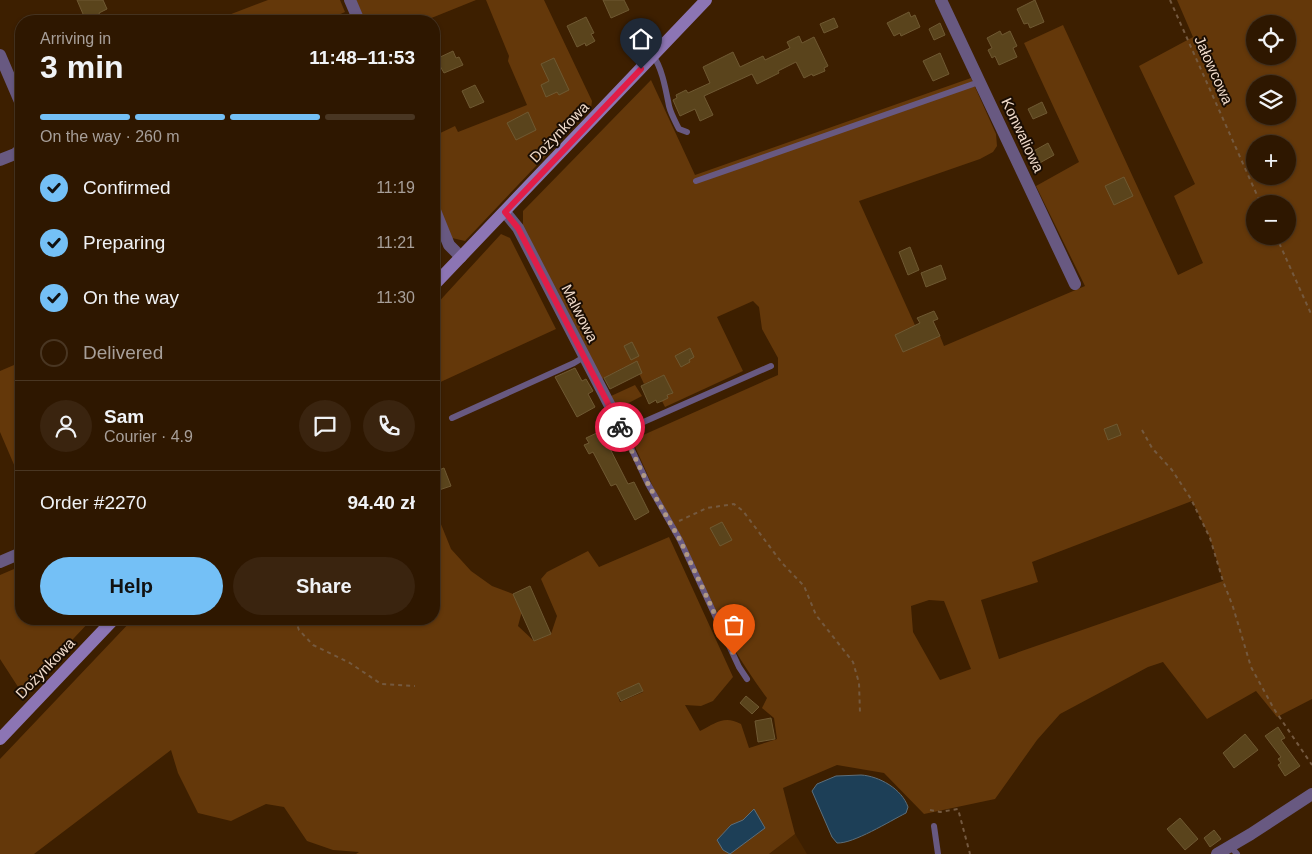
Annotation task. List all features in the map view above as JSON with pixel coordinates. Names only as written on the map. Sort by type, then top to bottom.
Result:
[{"type":"street","points":[[350,0],[356,15]]},
{"type":"street","name":"Dożynkowa","points":[[440,279],[706,0]]},
{"type":"street","name":"Konwaliowa","points":[[941,0],[1075,284]]},
{"type":"street","points":[[0,55],[15,90]]},
{"type":"street","points":[[0,160],[15,154]]},
{"type":"street","name":"Malwowa","points":[[505,212],[518,228],[623,431]]},
{"type":"street","points":[[440,223],[449,245],[461,257]]},
{"type":"street","points":[[0,562],[15,556]]},
{"type":"street","name":"Dożynkowa","points":[[0,739],[108,625]]},
{"type":"street","points":[[1217,854],[1234,850],[1259,829],[1312,794]]},
{"type":"lane","points":[[653,56],[660,64],[670,108],[679,128],[687,132]]},
{"type":"lane","points":[[696,181],[980,82]]},
{"type":"lane","points":[[452,418],[584,357]]},
{"type":"lane","points":[[747,679],[739,667],[680,540],[648,484],[623,431],[771,366]]},
{"type":"lane","points":[[934,826],[938,854]]},
{"type":"path","name":"Jałowcowa","points":[[1170,0],[1258,195]]},
{"type":"path","points":[[1280,245],[1312,316]]},
{"type":"path","points":[[1142,430],[1152,448],[1172,470],[1191,499],[1210,538],[1251,667],[1274,709],[1312,765]]},
{"type":"path","points":[[670,525],[707,508],[734,504],[743,511],[782,563],[804,586],[816,614],[853,662],[859,683],[860,713]]},
{"type":"path","points":[[297,625],[299,630],[313,645],[350,663],[381,684],[415,686]]},
{"type":"path","points":[[930,810],[940,812],[958,809],[970,854]]},
{"type":"shaded area","points":[[268,0],[340,0],[345,12],[338,15],[229,15]]},
{"type":"shaded area","points":[[356,0],[476,0],[439,15],[362,15]]},
{"type":"shaded area","points":[[486,0],[544,0],[592,101],[591,108],[465,241],[452,238],[440,209],[440,133],[455,126],[458,132],[527,105],[508,61],[509,56]]},
{"type":"shaded area","points":[[1177,0],[1312,0],[1312,699],[1277,717],[1256,691],[1207,719],[1163,662],[1148,667],[1060,714],[1037,740],[995,799],[924,814],[884,773],[837,765],[783,788],[795,834],[769,854],[356,854],[359,852],[333,850],[307,841],[284,807],[266,804],[231,821],[198,813],[178,773],[171,750],[34,854],[0,854],[0,759],[127,625],[440,625],[440,522],[451,549],[471,571],[492,586],[513,594],[522,611],[518,626],[534,641],[551,634],[557,616],[541,579],[547,572],[588,551],[599,567],[669,537],[733,677],[713,701],[701,706],[685,705],[700,731],[720,721],[730,720],[741,724],[749,748],[777,739],[774,718],[762,708],[767,698],[747,669],[710,606],[677,540],[632,440],[778,375],[778,358],[762,329],[759,307],[753,301],[717,317],[743,371],[665,407],[662,401],[668,398],[667,395],[673,393],[664,375],[644,384],[638,371],[625,367],[602,379],[523,226],[523,211],[651,80],[695,175],[971,78],[996,134],[997,146],[993,152],[980,159],[859,201],[923,343],[940,336],[944,346],[1085,286],[1036,186],[1079,162],[1024,43],[1063,25],[1178,275],[1203,263],[1174,196],[1195,184],[1139,66],[1193,37]],"holes":[[[1192,501],[1210,538],[1223,581],[999,659],[981,600],[1038,582],[1032,562]],[[929,600],[944,601],[971,669],[940,680],[913,632],[911,606]],[[639,683],[643,692],[620,702],[617,693]]]},
{"type":"shaded area","points":[[501,234],[510,238],[556,329],[440,382],[440,300]]},
{"type":"shaded area","points":[[15,365],[15,467],[0,432],[0,371]]},
{"type":"shaded area","points":[[635,385],[642,396],[617,409],[611,396]]},
{"type":"shaded area","points":[[15,569],[15,625],[86,625],[22,693],[0,659],[0,575]]},
{"type":"shaded area","points":[[795,834],[807,854],[769,854]]},
{"type":"water","points":[[861,775],[875,778],[895,789],[905,800],[908,807],[906,813],[862,836],[837,843],[832,837],[812,791],[817,784],[836,776]]},
{"type":"water","points":[[754,809],[765,828],[730,854],[723,850],[717,840],[731,825],[743,820]]},
{"type":"building","points":[[77,0],[103,0],[107,9],[99,13],[100,15],[83,15]]},
{"type":"building","points":[[603,0],[624,0],[629,10],[611,18]]},
{"type":"building","points":[[1035,0],[1044,22],[1030,28],[1028,23],[1024,24],[1017,9]]},
{"type":"building","points":[[909,12],[911,17],[915,15],[920,27],[901,36],[900,33],[894,36],[887,23]]},
{"type":"building","points":[[586,17],[594,33],[591,34],[595,41],[586,46],[585,43],[577,47],[567,26]]},
{"type":"building","points":[[834,18],[838,27],[824,33],[820,24]]},
{"type":"building","points":[[940,23],[945,35],[934,40],[929,29]]},
{"type":"building","points":[[1000,31],[1002,35],[1010,31],[1017,46],[1013,48],[1017,57],[999,65],[995,56],[992,58],[988,50],[992,48],[987,38]]},
{"type":"building","points":[[799,36],[802,43],[814,37],[828,66],[824,68],[825,71],[804,78],[796,62],[757,84],[752,74],[704,96],[713,115],[700,121],[695,109],[680,116],[673,100],[677,98],[676,95],[686,90],[688,93],[710,83],[703,67],[733,52],[740,67],[763,56],[765,60],[790,48],[787,42]]},
{"type":"building","points":[[453,51],[456,58],[459,57],[463,65],[444,73],[440,66],[440,57]]},
{"type":"building","points":[[940,53],[949,74],[933,81],[923,61]]},
{"type":"building","points":[[554,58],[569,90],[559,95],[557,92],[546,97],[541,85],[549,81],[541,64]]},
{"type":"building","points":[[475,85],[484,102],[470,108],[462,91]]},
{"type":"building","points":[[1042,102],[1047,113],[1033,119],[1028,109]]},
{"type":"building","points":[[528,112],[536,130],[516,140],[507,123]]},
{"type":"building","points":[[1048,143],[1054,155],[1036,165],[1030,153]]},
{"type":"building","points":[[1124,177],[1133,196],[1114,205],[1105,186]]},
{"type":"building","points":[[910,247],[919,270],[908,275],[899,252]]},
{"type":"building","points":[[941,265],[946,279],[926,287],[921,273]]},
{"type":"building","points":[[934,311],[938,319],[933,321],[940,336],[903,352],[895,335],[920,323],[917,318]]},
{"type":"building","points":[[632,342],[639,356],[631,360],[624,346]]},
{"type":"building","points":[[690,348],[694,357],[689,360],[690,362],[681,367],[675,356]]},
{"type":"building","points":[[637,361],[642,373],[610,389],[604,378]]},
{"type":"building","points":[[575,368],[582,381],[586,379],[593,391],[588,394],[595,407],[577,417],[555,377]]},
{"type":"building","points":[[664,375],[673,393],[667,395],[668,398],[662,401],[657,403],[656,400],[649,404],[641,386]]},
{"type":"building","points":[[1117,424],[1121,435],[1108,440],[1104,429]]},
{"type":"building","points":[[601,431],[628,484],[634,482],[649,512],[635,520],[616,484],[611,486],[593,452],[589,454],[584,445],[589,443],[586,438]]},
{"type":"building","points":[[444,468],[451,486],[440,490],[440,470]]},
{"type":"building","points":[[722,522],[732,540],[720,546],[710,528]]},
{"type":"building","points":[[530,586],[551,634],[534,641],[513,594]]},
{"type":"building","points":[[639,683],[643,691],[621,701],[617,693]]},
{"type":"building","points":[[746,696],[759,707],[752,714],[740,703]]},
{"type":"building","points":[[771,718],[775,739],[758,742],[755,721]]},
{"type":"building","points":[[1278,727],[1285,738],[1281,740],[1300,766],[1285,776],[1278,765],[1281,763],[1278,759],[1281,757],[1265,736]]},
{"type":"building","points":[[1245,734],[1258,750],[1234,768],[1223,753]]},
{"type":"building","points":[[1180,818],[1198,839],[1185,850],[1167,829]]},
{"type":"building","points":[[1214,830],[1221,839],[1210,847],[1204,838]]},
{"type":"way so far","points":[[620,427],[648,484],[680,540],[734,655]]},
{"type":"route","points":[[620,427],[518,228],[505,212],[641,69]]}]
